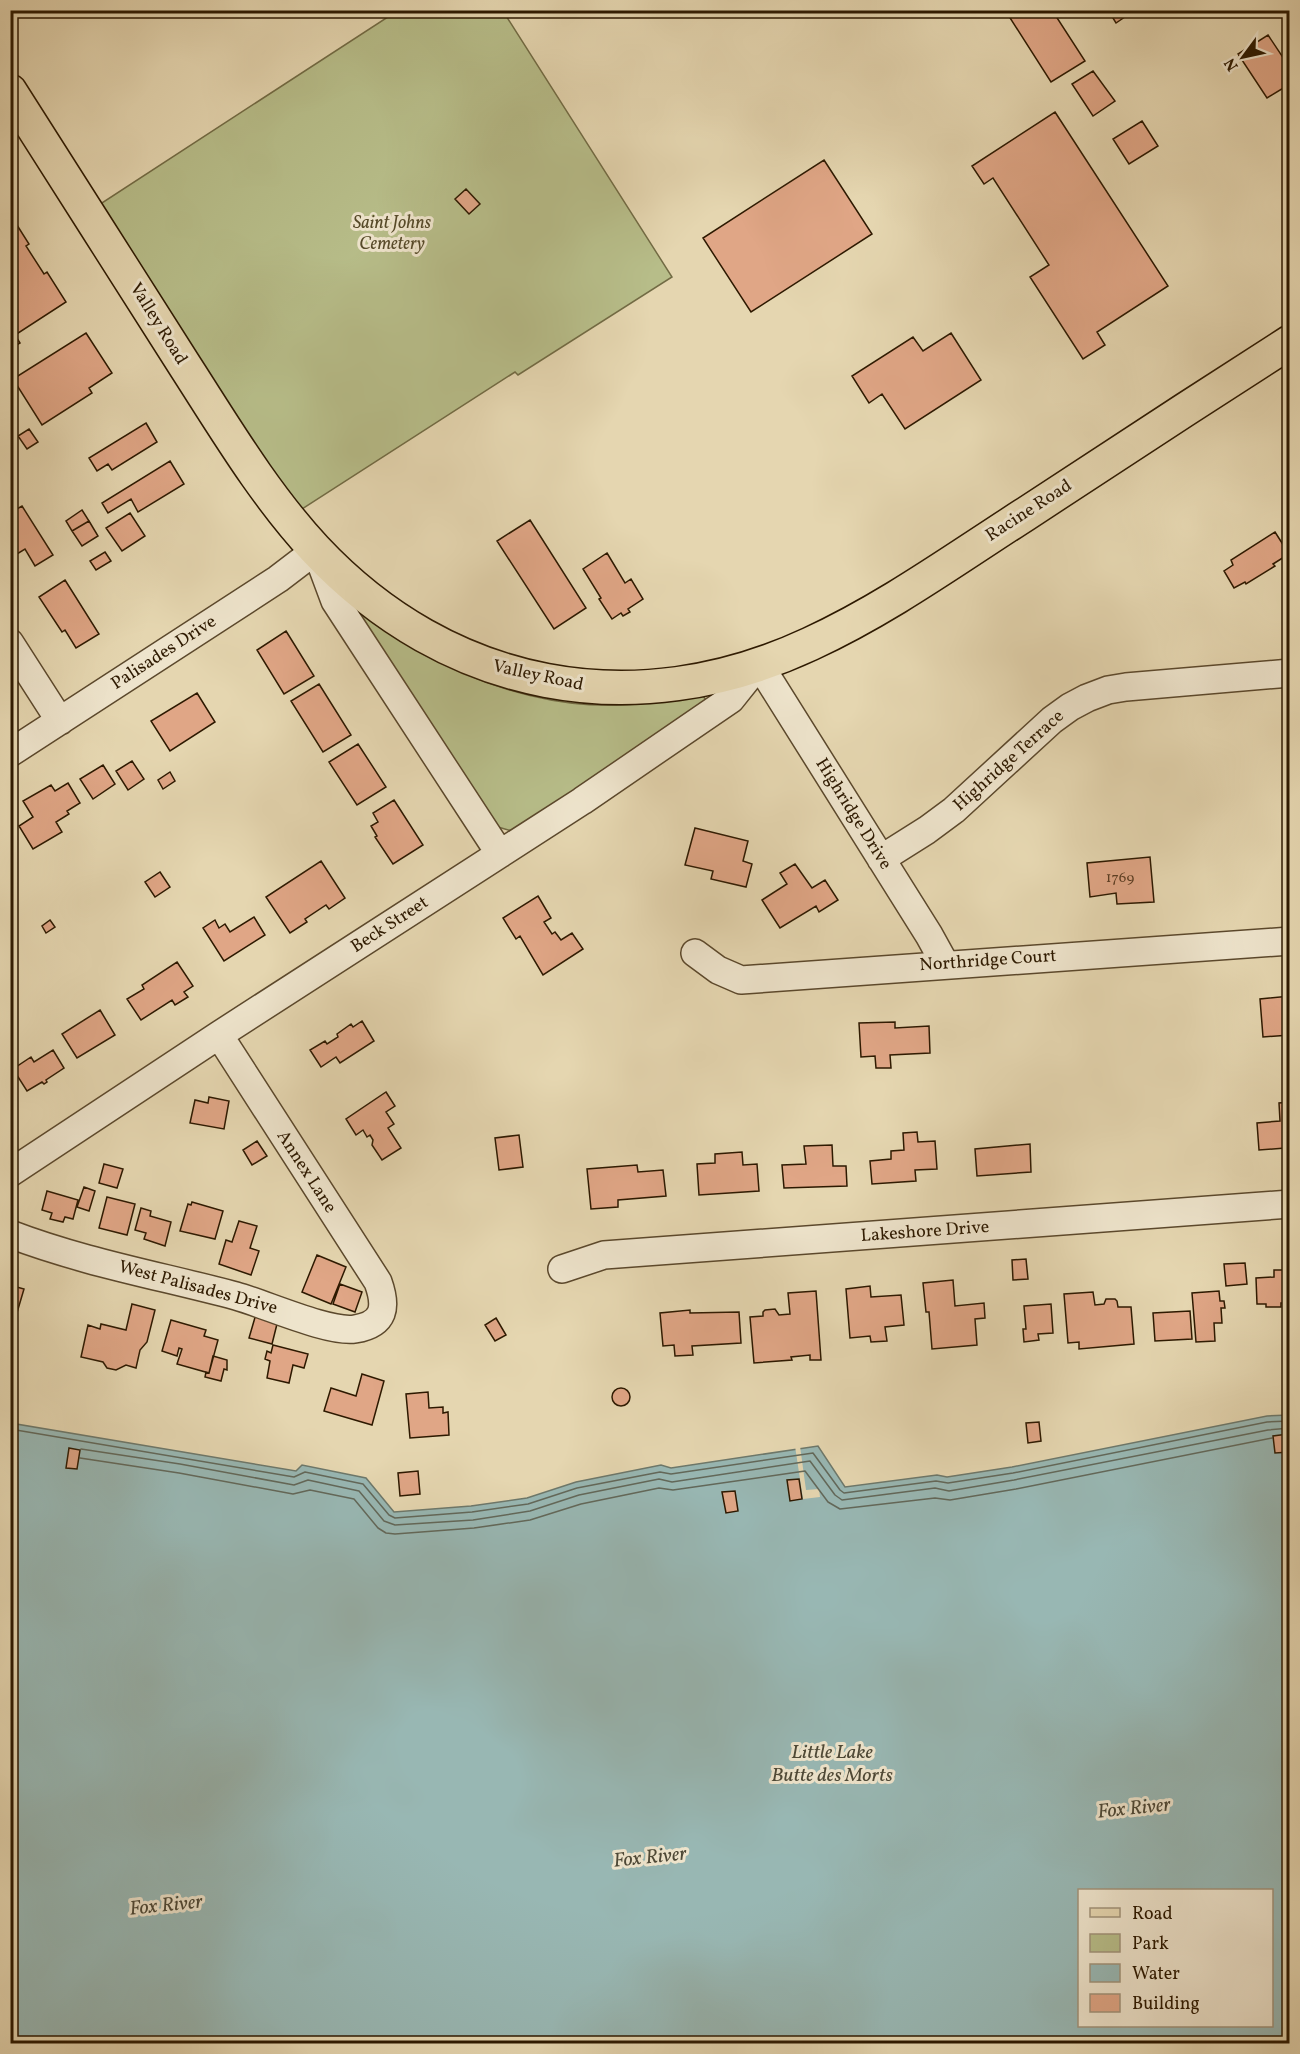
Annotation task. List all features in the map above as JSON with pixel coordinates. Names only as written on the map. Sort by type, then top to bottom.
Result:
[{"type":"main road","name":"Valley Road","points":[[10,91],[225,428],[284,513],[315,550],[374,604],[409,627],[480,663],[519,676],[559,684],[600,688],[644,688],[723,675],[759,664]]},
{"type":"main road","name":"Racine Road","points":[[759,664],[793,652],[843,628],[909,590],[1290,342]]},
{"type":"street","name":"Palisades Drive","points":[[10,753],[278,579],[315,550]]},
{"type":"street","name":"Valley Road","points":[[315,550],[335,601],[500,854]]},
{"type":"street","points":[[10,643],[60,721]]},
{"type":"street","name":"Beck Street","points":[[10,1173],[582,801],[731,699],[759,664]]},
{"type":"street","name":"Highridge Drive","points":[[759,664],[945,964]]},
{"type":"street","name":"Highridge Terrace","points":[[881,859],[954,810],[1052,720],[1087,698],[1126,687],[1290,673]]},
{"type":"street","name":"Northridge Court","points":[[695,953],[718,970],[741,980],[1290,941]]},
{"type":"street","name":"Annex Lane","points":[[219,1035],[378,1282],[384,1299],[382,1312]]},
{"type":"street","name":"Lakeshore Drive","points":[[562,1269],[604,1255],[1290,1204]]},
{"type":"street","name":"West Palisades Drive","points":[[10,1234],[86,1258],[238,1297],[343,1330],[365,1326],[375,1321],[382,1312]]},
{"type":"green space","name":"Saint Johns Cemetery","points":[[397,11],[503,11],[672,277],[518,375],[515,372],[288,518],[88,212]]},
{"type":"green space","points":[[348,604],[442,662],[484,681],[530,696],[577,704],[623,705],[696,695],[703,696],[706,700],[705,706],[512,831],[498,827]]},
{"type":"water","points":[[1289,1415],[1289,2043],[11,2043],[10,1423],[296,1471],[302,1465],[366,1478],[394,1512],[471,1506],[527,1498],[576,1482],[661,1465],[671,1468],[818,1446],[845,1487],[937,1475],[947,1477],[1012,1467],[1267,1416]]},
{"type":"pier","points":[[795,1446],[800,1446],[806,1490],[819,1489],[820,1497],[803,1499]]},
{"type":"building","points":[[1005,10],[1052,10],[1085,61],[1051,82]]},
{"type":"building","points":[[1108,10],[1135,10],[1116,23]]},
{"type":"building","points":[[1268,35],[1290,68],[1290,84],[1267,98],[1238,54]]},
{"type":"building","points":[[1093,71],[1115,101],[1093,116],[1072,84]]},
{"type":"building","points":[[1055,112],[1168,286],[1097,332],[1105,345],[1083,359],[1030,277],[1049,265],[993,178],[984,184],[972,166]]},
{"type":"building","points":[[1142,121],[1158,146],[1129,164],[1113,139]]},
{"type":"building","points":[[824,160],[872,234],[751,312],[703,238]]},
{"type":"building","points":[[466,189],[480,204],[469,214],[455,199]]},
{"type":"building","points":[[10,214],[29,244],[26,246],[44,274],[47,272],[66,302],[15,335],[20,343],[10,349]]},
{"type":"building","points":[[86,333],[112,373],[89,388],[92,393],[42,425],[13,379]]},
{"type":"building","points":[[951,333],[981,380],[905,429],[882,394],[869,403],[852,376],[913,337],[923,351]]},
{"type":"building","points":[[146,423],[157,442],[112,470],[108,464],[97,471],[89,458]]},
{"type":"building","points":[[29,429],[38,442],[27,449],[18,436]]},
{"type":"building","points":[[170,461],[184,484],[138,512],[131,499],[108,513],[102,503]]},
{"type":"building","points":[[22,506],[53,555],[35,566],[25,549],[17,554],[10,543],[10,513]]},
{"type":"building","points":[[82,510],[89,521],[72,531],[66,521]]},
{"type":"building","points":[[130,513],[145,536],[122,551],[106,528]]},
{"type":"building","points":[[530,520],[586,608],[554,629],[497,541]]},
{"type":"building","points":[[89,521],[98,536],[82,546],[72,531]]},
{"type":"building","points":[[1275,532],[1289,554],[1273,564],[1275,566],[1246,584],[1245,582],[1234,588],[1224,571],[1233,565],[1231,560]]},
{"type":"building","points":[[105,552],[111,561],[96,570],[90,561]]},
{"type":"building","points":[[607,553],[625,583],[631,579],[643,599],[628,609],[630,612],[623,616],[621,613],[612,619],[583,569]]},
{"type":"building","points":[[65,580],[99,634],[76,648],[65,630],[62,632],[39,597]]},
{"type":"building","points":[[286,631],[314,676],[284,694],[257,650]]},
{"type":"building","points":[[319,684],[351,735],[323,752],[291,701]]},
{"type":"building","points":[[197,693],[215,722],[170,751],[151,721]]},
{"type":"building","points":[[358,744],[386,787],[357,805],[329,762]]},
{"type":"building","points":[[132,761],[144,779],[128,790],[116,771]]},
{"type":"building","points":[[103,765],[115,784],[93,799],[80,779]]},
{"type":"building","points":[[170,772],[175,781],[163,789],[158,780]]},
{"type":"building","points":[[68,783],[80,803],[56,822],[62,832],[33,849],[19,826],[33,817],[23,801],[51,785],[55,791]]},
{"type":"building","points":[[394,800],[423,845],[393,864],[375,837],[377,836],[371,826],[378,822],[373,813]]},
{"type":"building","points":[[695,828],[748,841],[743,861],[752,864],[746,887],[711,879],[713,871],[685,865]]},
{"type":"building","points":[[1150,857],[1154,902],[1117,904],[1116,893],[1090,897],[1087,863]]},
{"type":"building","points":[[321,861],[345,898],[329,909],[326,905],[305,919],[307,922],[290,933],[266,897]]},
{"type":"building","points":[[795,864],[812,888],[825,880],[838,900],[819,912],[816,906],[780,928],[762,900],[787,884],[780,873]]},
{"type":"building","points":[[160,872],[170,887],[155,897],[145,882]]},
{"type":"building","points":[[538,896],[551,918],[544,922],[552,934],[555,932],[561,940],[572,933],[583,949],[543,975],[520,936],[516,939],[503,918]]},
{"type":"building","points":[[254,917],[265,935],[224,961],[203,928],[215,920],[219,928],[225,924],[230,932]]},
{"type":"building","points":[[50,920],[55,927],[46,933],[42,926]]},
{"type":"building","points":[[177,962],[193,986],[184,992],[188,997],[175,1005],[172,1000],[141,1020],[127,999],[144,989],[142,985]]},
{"type":"building","points":[[1290,996],[1290,1035],[1263,1037],[1260,999]]},
{"type":"building","points":[[100,1010],[115,1035],[77,1058],[62,1034]]},
{"type":"building","points":[[362,1021],[374,1041],[340,1063],[336,1057],[321,1067],[310,1050],[325,1041],[327,1044],[351,1024],[353,1027]]},
{"type":"building","points":[[895,1022],[895,1028],[929,1026],[930,1053],[890,1055],[891,1068],[876,1068],[875,1056],[861,1057],[859,1023]]},
{"type":"building","points":[[53,1050],[64,1068],[46,1080],[44,1084],[42,1082],[27,1091],[13,1069],[31,1057],[34,1062]]},
{"type":"building","points":[[386,1092],[395,1106],[386,1112],[394,1124],[388,1128],[401,1148],[382,1160],[372,1145],[373,1140],[370,1135],[367,1137],[363,1130],[356,1135],[346,1119]]},
{"type":"building","points":[[209,1097],[229,1101],[224,1129],[190,1123],[195,1100],[208,1103]]},
{"type":"building","points":[[1290,1102],[1290,1144],[1285,1144],[1285,1148],[1259,1150],[1257,1123],[1280,1121],[1279,1103]]},
{"type":"building","points":[[917,1132],[918,1142],[935,1141],[937,1169],[915,1170],[916,1181],[872,1184],[870,1161],[891,1159],[891,1151],[904,1150],[903,1133]]},
{"type":"building","points":[[519,1135],[523,1167],[499,1170],[495,1138]]},
{"type":"building","points":[[257,1141],[267,1156],[252,1165],[243,1150]]},
{"type":"building","points":[[1030,1144],[1031,1172],[977,1176],[975,1149]]},
{"type":"building","points":[[832,1145],[833,1166],[846,1166],[847,1186],[784,1188],[782,1165],[806,1164],[804,1146]]},
{"type":"building","points":[[742,1152],[743,1165],[757,1164],[759,1191],[699,1195],[697,1164],[715,1163],[715,1154]]},
{"type":"building","points":[[104,1164],[123,1169],[117,1188],[99,1183]]},
{"type":"building","points":[[637,1165],[638,1172],[663,1170],[666,1196],[618,1200],[618,1207],[591,1209],[587,1169]]},
{"type":"building","points":[[84,1187],[95,1191],[89,1211],[77,1207]]},
{"type":"building","points":[[47,1191],[78,1200],[73,1219],[65,1217],[63,1222],[50,1219],[52,1213],[42,1210]]},
{"type":"building","points":[[107,1197],[135,1204],[127,1235],[99,1228]]},
{"type":"building","points":[[192,1202],[223,1211],[215,1239],[180,1231],[188,1204],[191,1205]]},
{"type":"building","points":[[141,1208],[151,1211],[150,1216],[171,1222],[165,1246],[144,1239],[146,1233],[135,1230]]},
{"type":"building","points":[[239,1221],[257,1226],[250,1248],[259,1251],[251,1275],[219,1264],[226,1240],[232,1242]]},
{"type":"building","points":[[317,1255],[346,1267],[331,1304],[302,1292]]},
{"type":"building","points":[[1026,1259],[1028,1279],[1013,1280],[1012,1260]]},
{"type":"building","points":[[1245,1263],[1247,1284],[1226,1286],[1224,1264]]},
{"type":"building","points":[[10,1270],[17,1271],[13,1286],[24,1289],[16,1316],[10,1314]]},
{"type":"building","points":[[1274,1270],[1290,1270],[1290,1303],[1281,1303],[1281,1307],[1266,1307],[1266,1304],[1257,1304],[1256,1278],[1274,1277]]},
{"type":"building","points":[[953,1280],[955,1306],[984,1303],[985,1318],[975,1319],[977,1345],[932,1349],[929,1312],[926,1312],[923,1283]]},
{"type":"building","points":[[340,1284],[362,1292],[355,1312],[333,1304]]},
{"type":"building","points":[[870,1286],[871,1297],[901,1295],[904,1325],[885,1327],[887,1341],[871,1342],[870,1336],[850,1338],[846,1289]]},
{"type":"building","points":[[816,1291],[821,1360],[810,1360],[810,1355],[791,1357],[792,1360],[754,1363],[750,1317],[763,1316],[765,1310],[775,1309],[779,1315],[790,1314],[788,1293]]},
{"type":"building","points":[[1219,1291],[1220,1301],[1224,1301],[1225,1308],[1221,1308],[1222,1323],[1214,1323],[1215,1341],[1196,1342],[1192,1293]]},
{"type":"building","points":[[1093,1292],[1095,1305],[1104,1304],[1106,1299],[1115,1299],[1118,1307],[1131,1307],[1134,1344],[1079,1349],[1079,1342],[1068,1343],[1064,1294]]},
{"type":"building","points":[[132,1304],[155,1310],[147,1342],[140,1350],[136,1368],[126,1365],[116,1370],[107,1368],[103,1362],[81,1357],[88,1325],[100,1329],[101,1324],[126,1330]]},
{"type":"building","points":[[1051,1304],[1053,1333],[1038,1334],[1039,1340],[1024,1342],[1023,1329],[1026,1329],[1024,1306]]},
{"type":"building","points":[[690,1310],[690,1313],[739,1312],[741,1343],[692,1346],[693,1355],[675,1356],[674,1345],[663,1346],[660,1313]]},
{"type":"building","points":[[1190,1311],[1192,1339],[1155,1341],[1153,1313]]},
{"type":"building","points":[[256,1314],[278,1320],[272,1344],[249,1338]]},
{"type":"building","points":[[496,1318],[506,1335],[495,1341],[485,1325]]},
{"type":"building","points":[[171,1320],[206,1330],[204,1336],[218,1340],[209,1373],[177,1364],[182,1349],[179,1348],[177,1356],[162,1351]]},
{"type":"building","points":[[273,1345],[308,1354],[304,1368],[293,1365],[289,1383],[267,1378],[270,1361],[265,1359],[267,1351],[271,1353]]},
{"type":"building","points":[[213,1356],[227,1360],[227,1370],[224,1369],[221,1381],[205,1377],[206,1372],[209,1373]]},
{"type":"building","points":[[362,1374],[384,1381],[372,1425],[324,1411],[331,1388],[356,1396]]},
{"type":"building","points":[[621,1388],[627,1391],[630,1397],[627,1403],[621,1406],[615,1403],[612,1397],[615,1391]]},
{"type":"building","points":[[428,1392],[429,1408],[443,1407],[443,1413],[448,1412],[449,1435],[410,1438],[406,1394]]},
{"type":"building","points":[[1039,1422],[1041,1441],[1028,1443],[1026,1423]]},
{"type":"building","points":[[1288,1434],[1290,1452],[1275,1453],[1273,1436]]},
{"type":"building","points":[[69,1448],[80,1450],[77,1469],[66,1468]]},
{"type":"building","points":[[418,1471],[420,1494],[400,1496],[398,1473]]},
{"type":"building","points":[[799,1479],[802,1499],[790,1501],[787,1480]]},
{"type":"building","points":[[735,1491],[738,1511],[726,1513],[722,1492]]},
{"type":"water label","name":"Little Lake Butte des Morts","points":[[832,1764]]},
{"type":"water label","name":"Fox River","points":[[1134,1809]]},
{"type":"water label","name":"Fox River","points":[[650,1858]]},
{"type":"water label","name":"Fox River","points":[[166,1906]]}]
